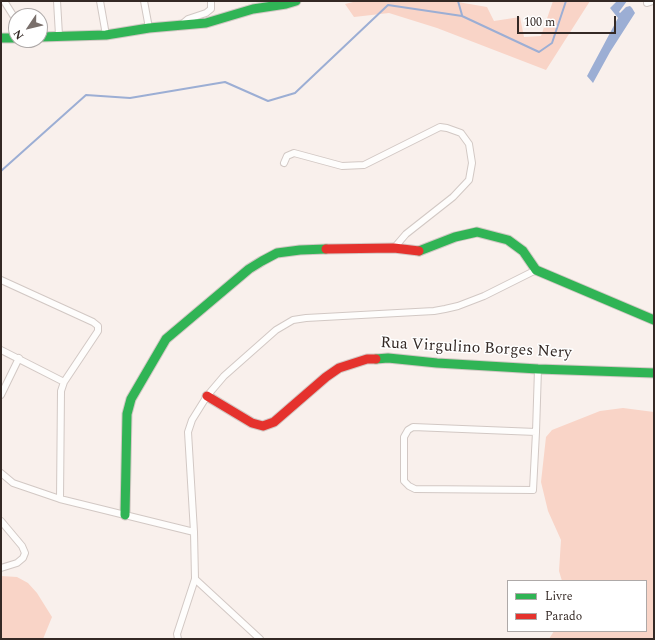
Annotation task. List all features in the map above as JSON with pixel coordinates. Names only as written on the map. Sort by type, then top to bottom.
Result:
[{"type":"street","points":[[57,1],[59,35]]},
{"type":"street","points":[[100,1],[106,35]]},
{"type":"street","points":[[144,1],[149,28]]},
{"type":"street","points":[[181,25],[188,19],[206,13],[211,9],[211,1]]},
{"type":"street","points":[[48,36],[106,35],[149,28],[206,23],[253,9],[296,1]]},
{"type":"street","points":[[284,163],[286,156],[294,153],[342,166],[364,165],[440,127],[461,133],[469,144],[472,163],[470,180],[453,197],[406,234],[394,248]]},
{"type":"street","points":[[125,515],[127,414],[131,399],[166,339],[249,269],[277,254],[300,250],[394,248],[420,251],[456,237],[477,232],[508,240],[524,251],[536,270],[654,320]]},
{"type":"street","points":[[178,639],[177,634],[196,579],[188,432],[192,420],[207,396],[224,376],[276,330],[292,320],[434,311],[445,309],[458,306],[484,296],[536,270]]},
{"type":"street","points":[[1,280],[93,322],[98,326],[98,331],[64,382],[61,391],[60,499]]},
{"type":"street","points":[[1,350],[64,382]]},
{"type":"street","points":[[1,395],[19,358]]},
{"type":"street","name":"Rua Virgulino Borges Nery","points":[[207,396],[252,424],[263,426],[274,422],[326,377],[339,368],[367,359],[388,358],[437,363],[538,369],[654,372]]},
{"type":"street","points":[[536,432],[413,427],[408,430],[404,436],[404,481],[409,486],[416,489],[532,490],[536,432],[538,369]]},
{"type":"street","points":[[1,473],[13,483],[60,499],[194,532]]},
{"type":"street","points":[[1,521],[22,546],[25,553],[23,558],[17,563],[1,568]]},
{"type":"street","points":[[196,579],[260,639]]},
{"type":"shaded area","points":[[357,1],[452,1],[487,7],[494,21],[520,17],[524,37],[541,36],[553,1],[590,1],[546,70],[437,28],[389,13],[354,17],[345,4]]},
{"type":"shaded area","points":[[623,408],[654,412],[654,639],[549,639],[553,632],[647,632],[647,580],[562,580],[559,571],[561,540],[548,511],[541,482],[546,437],[552,430],[600,411]]},
{"type":"shaded area","points":[[1,576],[17,577],[28,583],[37,593],[52,617],[43,639],[1,639]]},
{"type":"water","points":[[617,1],[627,1],[619,12],[620,13],[626,7],[630,6],[635,13],[610,52],[593,83],[587,76],[618,18],[610,8]]},
{"type":"waterway","points":[[458,1],[462,15]]},
{"type":"waterway","points":[[1,171],[86,95],[130,98],[225,82],[268,101],[295,93],[388,5],[462,16],[539,52],[552,43],[566,1]]},
{"type":"traffic: fast","points":[[48,37],[106,35],[149,28],[206,23],[253,9],[296,1]]},
{"type":"traffic: fast","points":[[1,38],[8,38]]},
{"type":"traffic: fast","points":[[419,251],[455,237],[477,232],[508,240],[523,251],[536,270],[654,320]]},
{"type":"traffic: fast","points":[[125,515],[127,414],[131,399],[166,339],[249,269],[262,261],[277,253],[326,249]]},
{"type":"traffic: fast","points":[[376,359],[388,358],[437,363],[538,369],[654,373]]},
{"type":"traffic: jam","points":[[326,249],[394,248],[419,251]]},
{"type":"traffic: jam","points":[[207,396],[252,423],[263,426],[274,422],[326,377],[339,368],[367,359],[376,359]]}]
